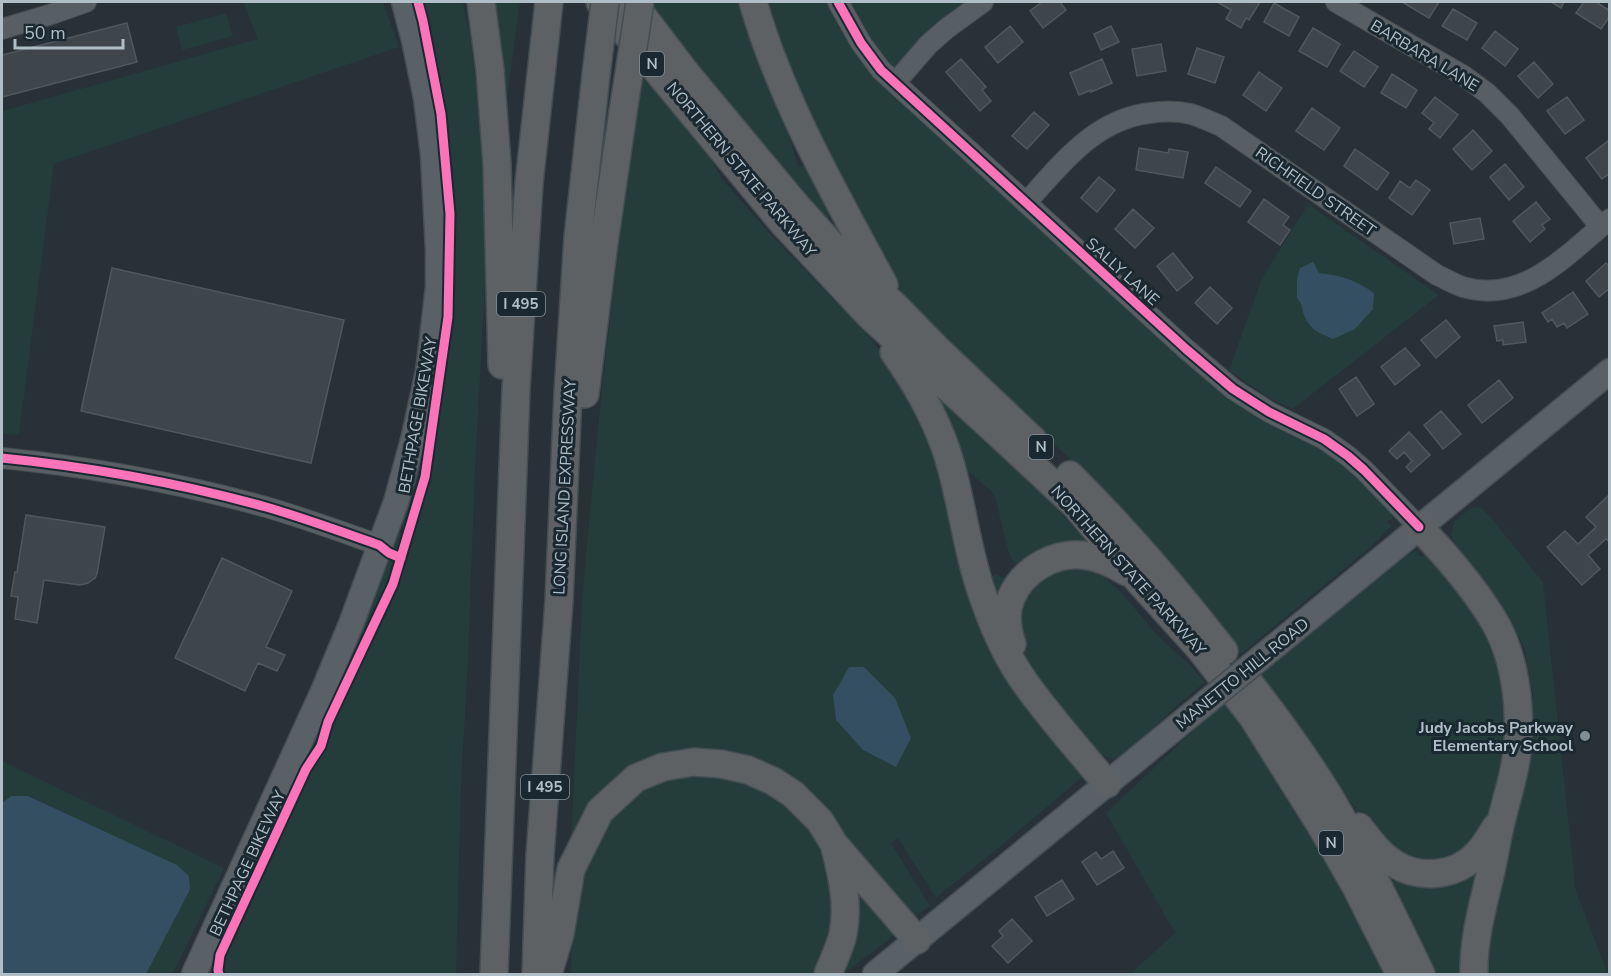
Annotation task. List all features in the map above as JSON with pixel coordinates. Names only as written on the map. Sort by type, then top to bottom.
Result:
[{"type":"highway","points":[[482,2],[497,164],[509,598]]},
{"type":"highway","name":"NORTHERN STATE PARKWAY","points":[[600,2],[783,223],[870,316],[1075,506],[1201,650],[1252,716],[1320,824],[1355,885],[1400,975]]},
{"type":"highway","name":"LONG ISLAND EXPRESSWAY","points":[[536,975],[540,855],[559,600],[568,393],[578,237],[605,2]]},
{"type":"highway","name":"NORTHERN STATE PARKWAY","points":[[632,2],[686,73],[838,252],[1107,512],[1179,593],[1275,716],[1329,796],[1385,898],[1421,975]]},
{"type":"highway","points":[[559,600],[603,250],[640,2]]},
{"type":"highway","points":[[753,2],[779,74],[807,138],[896,307]]},
{"type":"highway","name":"I 495","points":[[494,975],[516,389],[529,183],[548,6]]},
{"type":"highway","points":[[870,316],[906,370],[941,436],[951,464],[984,598],[1006,651],[1026,684],[1110,781]]},
{"type":"highway","points":[[1419,527],[1492,617],[1503,640],[1513,671],[1519,705],[1520,728],[1513,777],[1502,816],[1478,936],[1474,975]]},
{"type":"highway","points":[[1110,781],[1032,681],[1013,650],[1008,630],[1008,612],[1011,598],[1019,583],[1034,568],[1055,558],[1088,555],[1136,578]]},
{"type":"highway","points":[[548,975],[560,934],[571,869],[600,811],[636,778],[663,767],[694,762],[721,764],[748,770],[773,781],[793,794],[820,821],[834,844],[917,940]]},
{"type":"highway","points":[[1329,796],[1347,812],[1383,855],[1394,864],[1422,874],[1450,871],[1476,856],[1487,844],[1502,816]]},
{"type":"highway","points":[[828,975],[843,933],[845,905],[841,871],[834,844]]},
{"type":"main road","points":[[194,975],[324,689],[351,624],[396,502],[414,436],[428,371],[438,287],[438,250],[433,155],[426,98],[404,2]]},
{"type":"main road","name":"MANETTO HILL ROAD","points":[[875,975],[1610,371]]},
{"type":"street","points":[[2,29],[86,2]]},
{"type":"street","name":"SALLY LANE","points":[[838,2],[861,43],[881,70],[1186,349],[1233,389],[1269,412],[1324,439],[1348,456],[1419,527]]},
{"type":"street","points":[[895,83],[928,45],[983,2]]},
{"type":"street","name":"BARBARA LANE","points":[[1336,2],[1464,76],[1487,93],[1605,223]]},
{"type":"street","name":"RICHFIELD STREET","points":[[1026,203],[1063,161],[1096,132],[1125,117],[1164,111],[1191,114],[1221,126],[1437,275],[1463,287],[1482,290],[1498,289],[1519,285],[1536,278],[1605,223]]},
{"type":"street","points":[[2,458],[105,471],[176,485],[267,507],[379,545]]},
{"type":"green space","points":[[243,2],[383,2],[399,47],[54,164],[19,435],[2,434],[2,111],[258,39]]},
{"type":"green space","points":[[414,2],[463,2],[471,43],[483,139],[487,250],[461,788],[456,974],[203,974],[388,557],[395,558],[397,552],[390,550],[396,532],[403,533],[405,527],[399,524],[442,333]]},
{"type":"green space","points":[[488,2],[520,2],[501,142]]},
{"type":"green space","points":[[652,2],[738,2],[790,139],[798,167],[806,165],[832,214],[823,221],[650,15]]},
{"type":"green space","points":[[763,2],[981,2],[895,79],[1283,431],[1330,453],[1392,513],[1393,518],[1387,524],[1392,526],[1368,549],[1241,654],[1155,551],[1067,456],[963,359],[902,292],[869,247],[876,241],[842,201]]},
{"type":"green space","points":[[226,13],[233,36],[182,50],[176,27]]},
{"type":"green space","points":[[640,67],[705,148],[722,179],[774,238],[871,339],[903,381],[931,430],[970,576],[1087,771],[1002,845],[936,898],[898,838],[891,843],[930,906],[913,918],[801,790],[655,760],[571,844],[582,600],[630,124]],"holes":[[[849,667],[836,720],[833,695]]]},
{"type":"green space","points":[[1308,204],[1439,295],[1293,409],[1264,395],[1229,370],[1262,278]]},
{"type":"green space","points":[[916,377],[987,437],[1095,550],[1026,569],[1012,560],[995,496],[956,461]]},
{"type":"green space","points":[[1480,507],[1543,582],[1576,891],[1608,974],[1480,974],[1532,746],[1533,696],[1524,647],[1501,603],[1451,535],[1454,521],[1471,508]]},
{"type":"green space","points":[[1418,551],[1419,556],[1425,552],[1432,557],[1484,625],[1500,667],[1506,702],[1503,747],[1492,809],[1482,838],[1465,855],[1419,867],[1379,845],[1295,719],[1257,678],[1340,606],[1358,595],[1407,554]]},
{"type":"green space","points":[[1061,562],[1097,571],[1123,594],[1158,636],[1205,682],[1123,756],[1113,759],[1103,756],[1044,688],[1021,651],[1019,590]]},
{"type":"green space","points":[[995,574],[1014,583],[1000,618],[984,584]]},
{"type":"green space","points":[[1226,703],[1281,786],[1347,895],[1388,974],[1130,974],[1175,933],[1106,813],[1198,726]]},
{"type":"green space","points":[[2,761],[224,868],[173,974],[146,974],[190,890],[11,796],[2,803]]},
{"type":"green space","points":[[722,771],[769,789],[807,820],[833,873],[837,926],[822,974],[571,974],[572,929],[577,891],[598,834],[622,800],[669,776]]},
{"type":"green space","points":[[1484,861],[1468,974],[1437,974],[1414,927],[1377,862]]},
{"type":"green space","points":[[852,884],[894,933],[890,939],[843,974],[833,974]]},
{"type":"water","points":[[1313,262],[1319,273],[1348,279],[1374,293],[1373,309],[1355,329],[1333,339],[1312,328],[1297,298],[1297,279],[1300,268]]},
{"type":"water","points":[[849,667],[864,667],[895,698],[911,738],[896,767],[863,750],[836,720],[833,695]]},
{"type":"water","points":[[11,796],[28,796],[177,865],[189,876],[190,890],[146,974],[2,974],[2,803]]},
{"type":"building","points":[[1042,2],[1060,2],[1066,10],[1043,28],[1030,11]]},
{"type":"building","points":[[1220,2],[1260,2],[1249,20],[1246,18],[1241,28],[1226,19],[1231,10]]},
{"type":"building","points":[[1402,2],[1439,2],[1429,18]]},
{"type":"building","points":[[1551,2],[1564,2],[1561,8]]},
{"type":"building","points":[[1584,2],[1596,2],[1610,11],[1610,16],[1601,29],[1576,13]]},
{"type":"building","points":[[1274,3],[1299,17],[1289,36],[1264,22]]},
{"type":"building","points":[[1453,9],[1477,23],[1467,40],[1442,26]]},
{"type":"building","points":[[127,23],[137,62],[2,97],[2,55]]},
{"type":"building","points":[[1010,26],[1023,42],[998,63],[985,47]]},
{"type":"building","points":[[1111,26],[1119,42],[1101,50],[1094,34]]},
{"type":"building","points":[[1313,28],[1340,44],[1327,67],[1299,51]]},
{"type":"building","points":[[1495,31],[1518,49],[1505,66],[1482,48]]},
{"type":"building","points":[[1161,44],[1166,71],[1137,76],[1132,49]]},
{"type":"building","points":[[1197,48],[1224,57],[1215,83],[1188,74]]},
{"type":"building","points":[[1354,51],[1378,67],[1364,87],[1340,71]]},
{"type":"building","points":[[961,59],[986,87],[982,90],[991,101],[980,111],[946,72]]},
{"type":"building","points":[[1102,59],[1112,83],[1079,95],[1070,73]]},
{"type":"building","points":[[1534,62],[1553,84],[1538,98],[1518,76]]},
{"type":"building","points":[[1259,72],[1282,88],[1266,111],[1243,95]]},
{"type":"building","points":[[1392,74],[1417,90],[1406,108],[1381,93]]},
{"type":"building","points":[[1435,97],[1458,115],[1440,138],[1429,129],[1434,123],[1422,113]]},
{"type":"building","points":[[1567,97],[1584,120],[1565,134],[1547,111]]},
{"type":"building","points":[[1312,108],[1340,128],[1324,150],[1296,131]]},
{"type":"building","points":[[1034,112],[1049,125],[1027,149],[1012,136]]},
{"type":"building","points":[[1473,130],[1492,151],[1472,170],[1453,149]]},
{"type":"building","points":[[1608,141],[1610,143],[1610,173],[1602,179],[1586,158]]},
{"type":"building","points":[[1139,148],[1168,153],[1169,149],[1188,152],[1183,178],[1136,170]]},
{"type":"building","points":[[1355,149],[1389,173],[1377,190],[1344,166]]},
{"type":"building","points":[[1505,164],[1524,187],[1509,200],[1490,177]]},
{"type":"building","points":[[1216,167],[1251,191],[1240,207],[1205,183]]},
{"type":"building","points":[[1099,177],[1115,190],[1097,212],[1081,198]]},
{"type":"building","points":[[1416,180],[1430,190],[1412,215],[1389,198],[1400,181],[1410,188]]},
{"type":"building","points":[[1264,199],[1289,217],[1283,225],[1290,230],[1280,245],[1248,222]]},
{"type":"building","points":[[1536,202],[1550,219],[1542,225],[1545,229],[1530,242],[1513,221]]},
{"type":"building","points":[[1133,209],[1154,228],[1135,248],[1115,229]]},
{"type":"building","points":[[1480,218],[1484,239],[1454,244],[1450,223]]},
{"type":"building","points":[[1173,253],[1193,278],[1177,291],[1157,266]]},
{"type":"building","points":[[1606,263],[1610,267],[1610,288],[1599,297],[1586,281]]},
{"type":"building","points":[[112,268],[344,320],[311,463],[81,411]]},
{"type":"building","points":[[1210,287],[1232,308],[1217,324],[1195,303]]},
{"type":"building","points":[[1573,292],[1588,314],[1567,328],[1564,323],[1557,327],[1552,319],[1548,322],[1542,313]]},
{"type":"building","points":[[1446,320],[1460,337],[1436,358],[1421,340]]},
{"type":"building","points":[[1523,322],[1526,342],[1503,345],[1503,340],[1497,341],[1494,326]]},
{"type":"building","points":[[1405,348],[1420,365],[1395,385],[1381,367]]},
{"type":"building","points":[[1356,377],[1374,404],[1357,416],[1339,389]]},
{"type":"building","points":[[1499,380],[1513,398],[1482,423],[1468,405]]},
{"type":"building","points":[[1441,411],[1461,434],[1443,449],[1424,425]]},
{"type":"building","points":[[1409,432],[1430,455],[1411,472],[1406,467],[1412,461],[1404,452],[1397,459],[1389,451]]},
{"type":"building","points":[[1610,494],[1610,542],[1606,539],[1588,555],[1600,569],[1582,585],[1547,547],[1565,531],[1578,544],[1596,527],[1586,517]]},
{"type":"building","points":[[26,515],[105,527],[95,578],[80,585],[44,580],[37,623],[15,619],[18,597],[11,596]]},
{"type":"building","points":[[222,558],[292,591],[266,647],[285,655],[277,671],[258,663],[245,691],[175,658]]},
{"type":"building","points":[[1113,851],[1124,868],[1097,885],[1082,862],[1096,852],[1101,859]]},
{"type":"building","points":[[1062,880],[1074,899],[1047,916],[1035,897]]},
{"type":"building","points":[[1012,919],[1032,941],[1008,963],[992,946],[1003,936],[999,931]]},
{"type":"cycle path","name":"BETHPAGE BIKEWAY","points":[[219,974],[220,955],[306,769],[321,746],[328,722],[393,584],[425,477],[448,317],[450,214],[441,114],[418,2]]},
{"type":"cycle path","points":[[838,2],[861,43],[881,70],[1186,349],[1233,389],[1269,412],[1324,439],[1348,456],[1419,527]]},
{"type":"cycle path","points":[[2,458],[135,477],[233,498],[379,545],[389,553],[401,558]]},
{"type":"place","name":"Judy Jacobs Parkway Elementary School","points":[[1585,736]]}]
